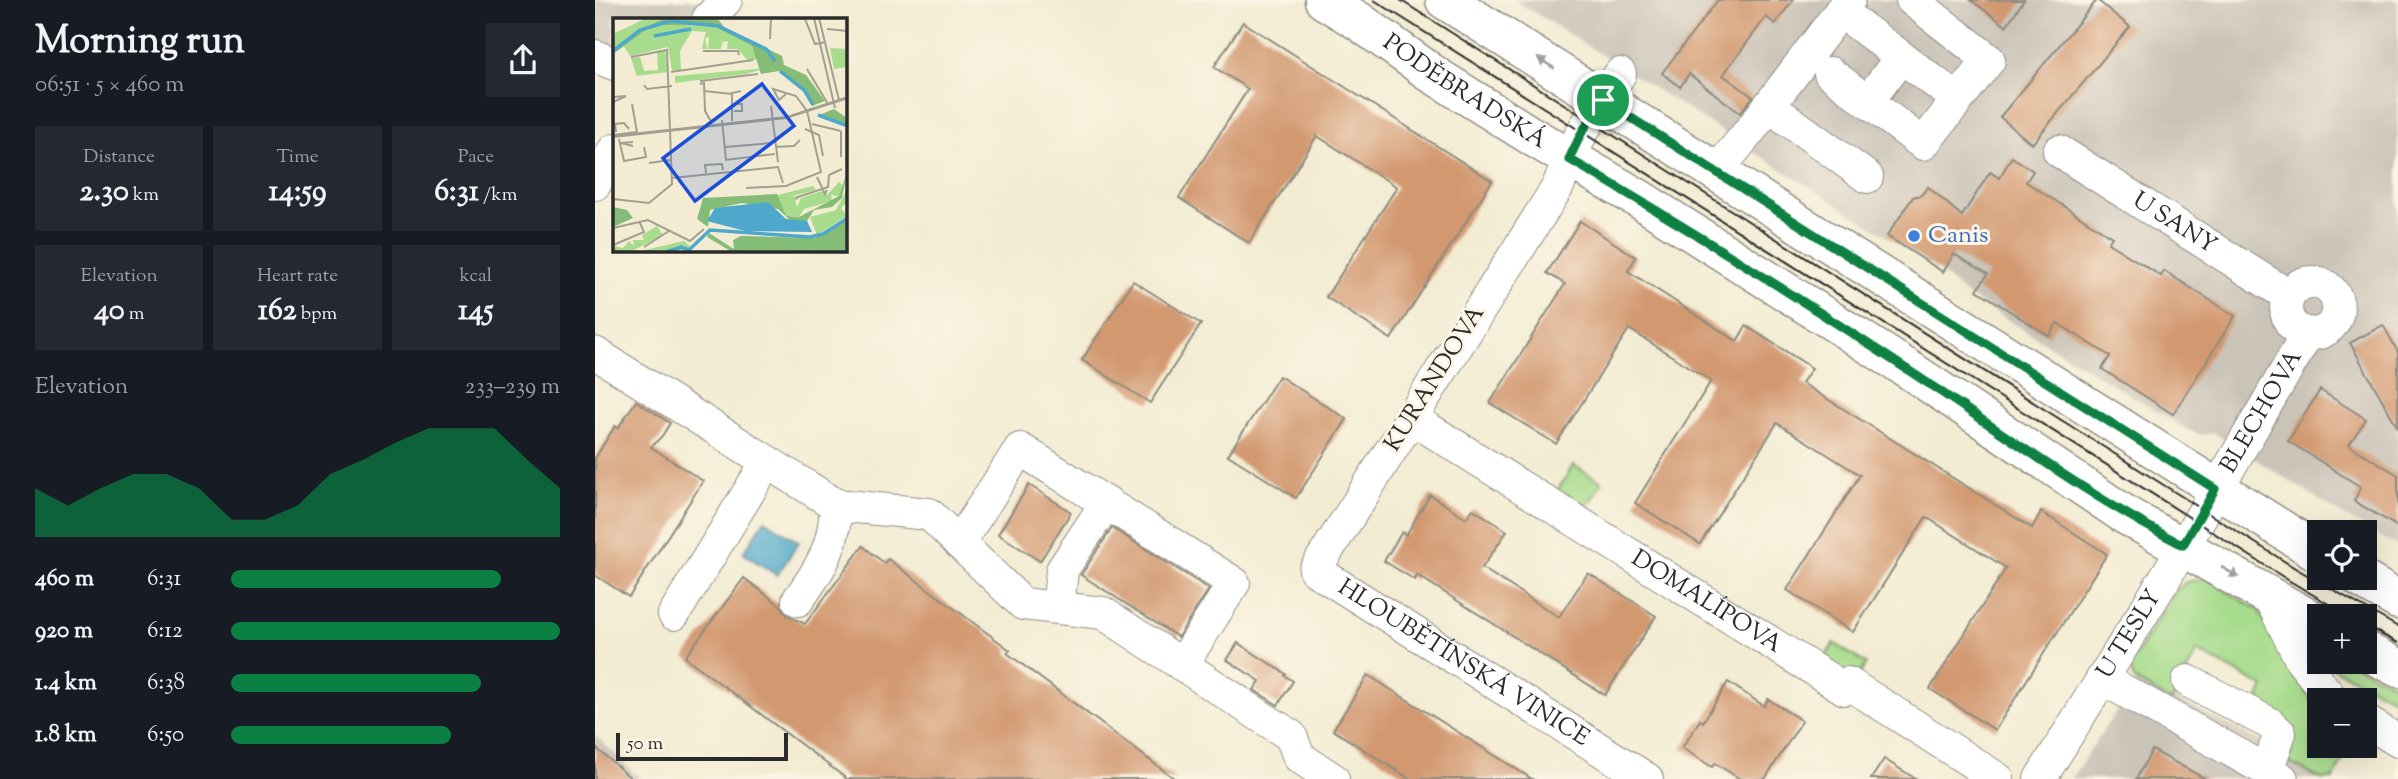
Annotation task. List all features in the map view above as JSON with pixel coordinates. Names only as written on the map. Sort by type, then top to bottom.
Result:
[{"type":"main road","name":"PODĚBRADSKÁ","points":[[1324,0],[1360,22],[1434,75],[1563,174],[1641,201],[1899,364],[2127,516],[2307,617]]},
{"type":"main road","points":[[1467,6],[1612,87],[1716,172],[2307,546]]},
{"type":"main road","points":[[2377,588],[2398,600]]},
{"type":"main road","points":[[2377,657],[2398,668]]},
{"type":"street","points":[[709,18],[726,0]]},
{"type":"street","points":[[1830,73],[1923,144],[1989,60],[1912,0]]},
{"type":"street","points":[[1716,172],[1844,6],[1901,57],[1944,89]]},
{"type":"street","points":[[595,56],[613,64]]},
{"type":"street","points":[[1868,102],[1901,57]]},
{"type":"street","name":"KURANDOVA","points":[[1315,569],[1563,174],[1582,132],[1612,87]]},
{"type":"street","points":[[1769,106],[1867,177]]},
{"type":"street","name":"U SANY","points":[[2059,151],[2289,296]]},
{"type":"street","points":[[595,184],[613,152]]},
{"type":"street","name":"BLECHOVA","points":[[2305,283],[2322,284],[2334,295],[2337,311],[2331,326],[2324,331],[2299,331],[2288,318],[2286,309],[2289,296],[2305,283]]},
{"type":"street","name":"BLECHOVA","points":[[2215,489],[2308,333]]},
{"type":"street","points":[[595,353],[836,505],[929,514],[1024,604],[1103,613],[1291,736],[1299,757],[1333,779]]},
{"type":"street","name":"DOMALÍPOVA","points":[[1411,418],[1845,689],[1848,683],[1998,779]]},
{"type":"street","points":[[959,543],[1020,449],[1234,583],[1182,666]]},
{"type":"street","points":[[674,614],[767,462]]},
{"type":"street","name":"U TESLY","points":[[2040,779],[2103,679],[2215,489]]},
{"type":"street","points":[[1058,608],[1062,570],[1107,502]]},
{"type":"street","points":[[798,600],[822,566],[835,525],[836,505]]},
{"type":"street","name":"HLOUBĚTÍNSKÁ VINICE","points":[[1315,569],[1647,779]]},
{"type":"street","points":[[2268,594],[2302,662],[2323,688]]},
{"type":"street","points":[[2103,679],[2274,775],[2280,733],[2269,723],[2188,681]]},
{"type":"street","points":[[2377,728],[2398,741]]},
{"type":"shaded area","points":[[595,0],[715,0],[698,18],[613,18],[613,53],[595,45]]},
{"type":"shaded area","points":[[1515,0],[2398,0],[2398,547],[2377,535],[2377,520],[2351,520],[2214,433],[2201,435],[2188,430],[1962,292],[1942,273]]},
{"type":"shaded area","points":[[2137,680],[2338,779],[2071,779]]},
{"type":"shaded area","points":[[595,735],[641,779],[595,779]]},
{"type":"green space","points":[[1573,465],[1602,482],[1582,515],[1553,498]]},
{"type":"green space","points":[[2205,578],[2258,610],[2307,693],[2307,758],[2344,758],[2333,779],[2321,779],[2290,763],[2292,734],[2257,704],[2264,687],[2197,651],[2171,702],[2134,679],[2129,666],[2173,594],[2186,582]]},
{"type":"green space","points":[[1834,643],[1866,664],[1855,681],[1823,661]]},
{"type":"green space","points":[[2345,674],[2374,674],[2398,686],[2398,701],[2377,688]]},
{"type":"water","points":[[765,520],[799,542],[777,575],[743,553]]},
{"type":"building","points":[[1718,0],[1793,0],[1775,24],[1766,17],[1723,75],[1753,97],[1740,113],[1689,74],[1680,87],[1662,73]]},
{"type":"building","points":[[1971,0],[2024,0],[2006,26]]},
{"type":"building","points":[[2097,0],[2130,27],[2032,144],[2000,117]]},
{"type":"building","points":[[1243,22],[1492,181],[1391,339],[1326,297],[1397,187],[1317,136],[1249,243],[1179,198],[1248,89],[1214,67]]},
{"type":"building","points":[[2012,157],[2033,171],[2026,182],[2112,237],[2108,243],[2161,276],[2164,271],[2235,316],[2173,414],[2102,369],[2110,356],[2057,323],[2049,336],[1977,290],[1988,274],[1954,254],[1943,272],[1887,236],[1913,197],[1921,195],[1928,187],[1962,216],[1990,172],[1999,178]]},
{"type":"building","points":[[1580,221],[1636,257],[1628,271],[1737,341],[1746,326],[1812,368],[1802,383],[2032,528],[2041,512],[2107,554],[1995,730],[1930,689],[2006,568],[1926,517],[1853,632],[1787,590],[1860,475],[1777,423],[1700,544],[1635,503],[1711,381],[1629,329],[1556,444],[1490,403],[1565,284],[1547,273]]},
{"type":"building","points":[[1133,281],[1201,324],[1150,403],[1082,360]]},
{"type":"building","points":[[2383,325],[2398,352],[2398,428],[2350,343]]},
{"type":"building","points":[[1279,376],[1347,419],[1296,498],[1228,455]]},
{"type":"building","points":[[2320,390],[2366,419],[2349,445],[2398,475],[2398,527],[2354,501],[2361,487],[2288,441]]},
{"type":"building","points":[[636,401],[670,423],[651,447],[703,481],[629,597],[595,575],[595,458],[615,426],[618,428]]},
{"type":"building","points":[[1029,485],[1071,512],[1040,561],[998,534]]},
{"type":"building","points":[[1430,495],[1466,518],[1473,509],[1507,531],[1482,568],[1559,617],[1588,573],[1656,616],[1605,695],[1417,575],[1415,580],[1384,561],[1402,532],[1406,535]]},
{"type":"building","points":[[1112,528],[1209,589],[1178,637],[1081,575]]},
{"type":"building","points":[[863,546],[884,563],[888,559],[1010,650],[1007,653],[1175,779],[847,779],[685,657],[744,578],[781,606],[787,615],[805,624]]},
{"type":"building","points":[[1238,643],[1293,681],[1278,705],[1254,690],[1260,681],[1227,660]]},
{"type":"building","points":[[1368,675],[1532,779],[1410,779],[1333,730]]},
{"type":"building","points":[[1728,682],[1764,706],[1768,699],[1802,721],[1765,779],[1740,779],[1715,763],[1712,767],[1682,748],[1700,720],[1703,722]]},
{"type":"building","points":[[595,747],[632,779],[595,779]]},
{"type":"building","points":[[2152,750],[2206,779],[2136,779]]},
{"type":"building","points":[[1884,759],[1916,779],[1871,779]]},
{"type":"tram line","points":[[1374,0],[2329,604]]},
{"type":"tram line","points":[[1400,0],[2295,568],[2398,627]]},
{"type":"tram line","points":[[2377,632],[2398,643]]},
{"type":"place","name":"Canis","points":[[1914,236]]},
{"type":"route","points":[[1603,100],[2215,489],[2183,545],[2127,516],[1911,371],[1641,201],[1569,159],[1582,132],[1603,100]]}]
